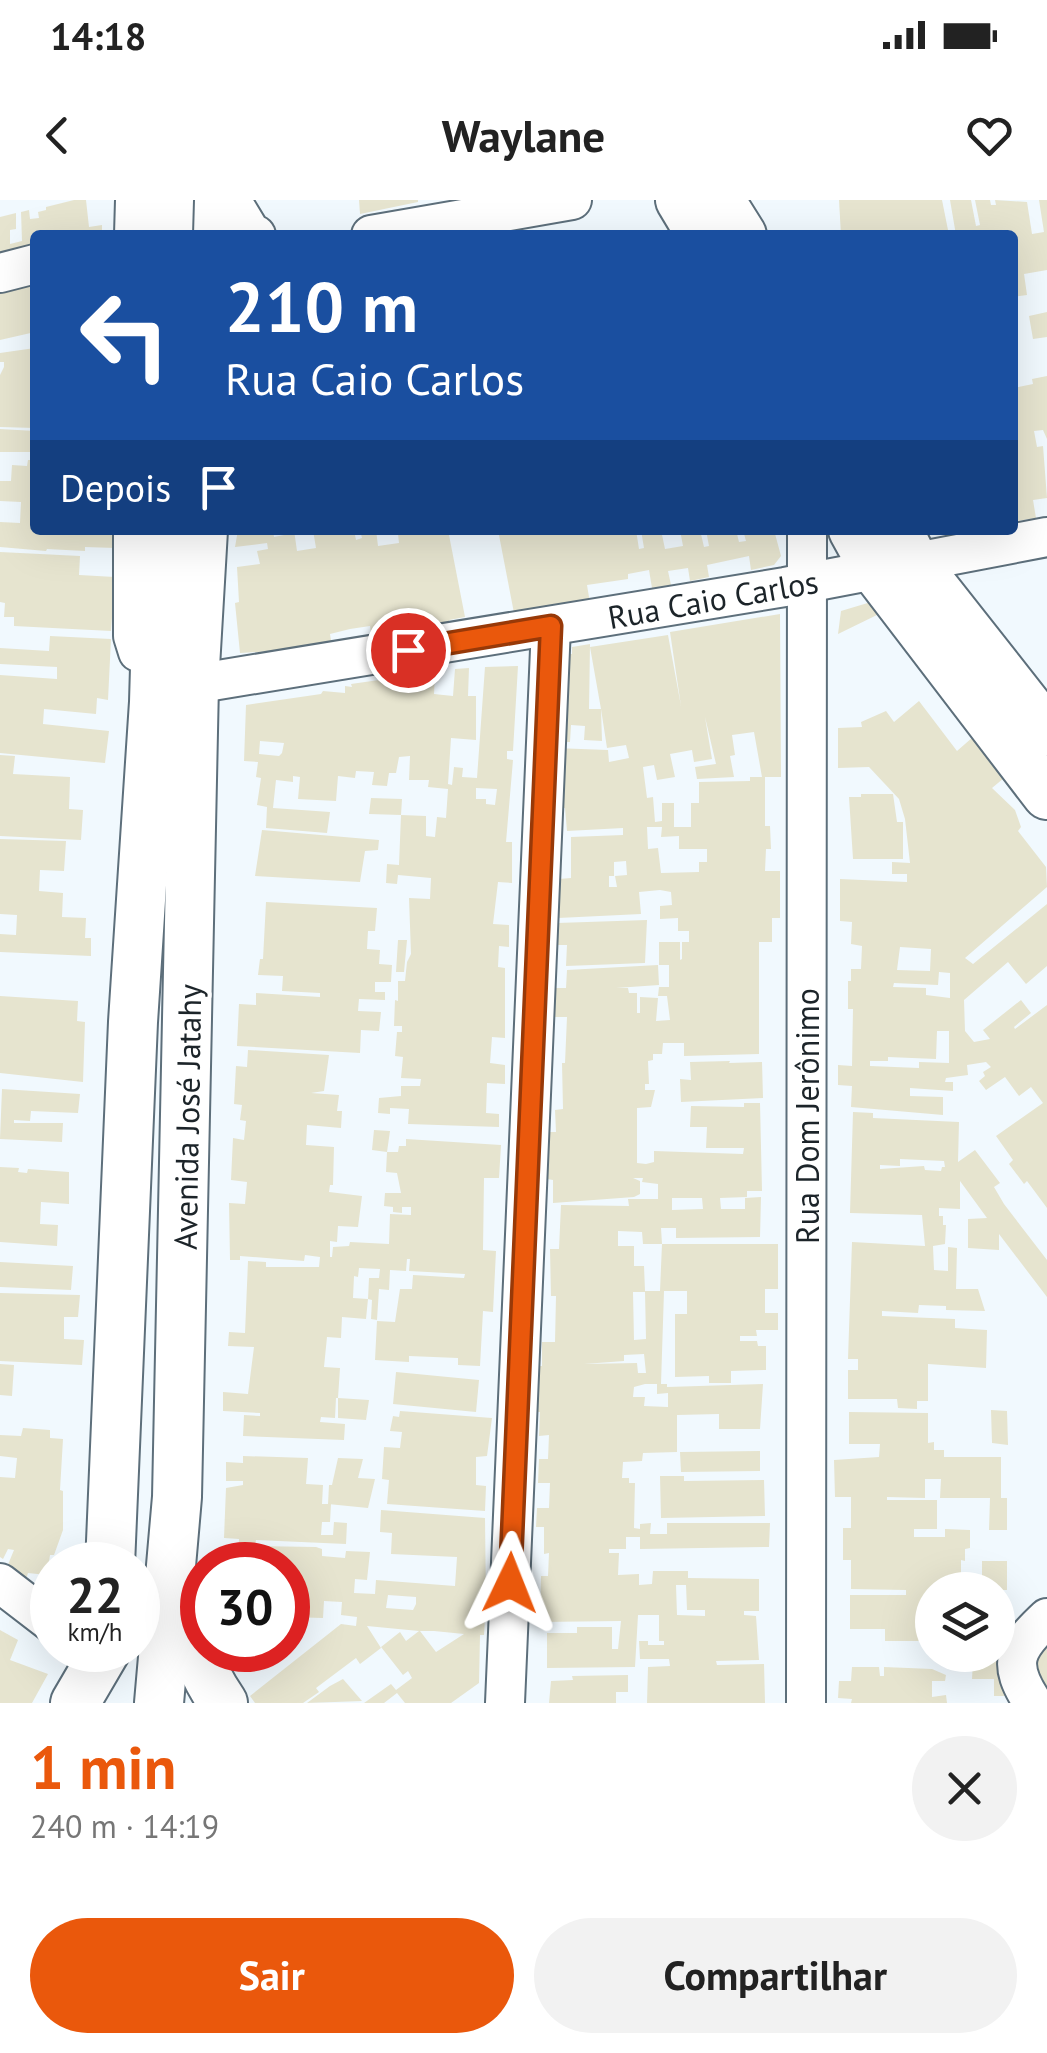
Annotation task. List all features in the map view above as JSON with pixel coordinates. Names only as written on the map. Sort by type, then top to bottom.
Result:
[{"type":"main road","points":[[168,230],[169,200]]},
{"type":"main road","points":[[218,230],[219,200]]},
{"type":"main road","points":[[680,200],[698,230]]},
{"type":"main road","points":[[720,200],[739,230]]},
{"type":"main road","name":"Avenida José Jatahy","points":[[159,535],[174,693],[178,1496],[159,1703]]},
{"type":"main road","name":"Avenida José Jatahy","points":[[111,1542],[133,1022],[174,693],[203,535]]},
{"type":"main road","points":[[885,548],[1047,731]]},
{"type":"main road","points":[[885,548],[1047,795]]},
{"type":"main road","points":[[178,1496],[192,1644],[204,1674],[223,1703]]},
{"type":"main road","points":[[75,1703],[94,1672]]},
{"type":"main road","points":[[104,1703],[106,1672]]},
{"type":"street","points":[[134,230],[135,200]]},
{"type":"street","points":[[231,200],[252,230]]},
{"type":"street","points":[[400,230],[572,200]]},
{"type":"street","points":[[0,272],[30,265]]},
{"type":"street","name":"Avenida José Jatahy","points":[[134,535],[133,636],[174,693]]},
{"type":"street","name":"Rua Dom Jerônimo","points":[[806,1703],[807,535]]},
{"type":"street","name":"Rua Caio Carlos","points":[[174,693],[809,583],[885,548],[1047,537]]},
{"type":"street","points":[[506,1703],[551,626]]},
{"type":"street","points":[[0,1583],[30,1606]]},
{"type":"street","points":[[1033,1703],[1020,1685],[1015,1658],[1021,1642],[1047,1618]]},
{"type":"building","points":[[86,200],[89,227],[102,225],[102,230],[30,230],[30,259],[0,266],[0,217],[16,213],[16,229],[10,230],[10,244],[22,241],[21,212],[29,210],[30,219],[39,218],[38,212]]},
{"type":"building","points":[[359,200],[418,200],[418,202],[360,214]]},
{"type":"building","points":[[839,200],[942,200],[948,230],[841,230]]},
{"type":"building","points":[[950,200],[971,200],[976,226],[980,225],[975,200],[990,200],[991,205],[996,205],[995,200],[1027,202],[1032,234],[1044,232],[1039,200],[1047,200],[1047,270],[1024,274],[1027,295],[1018,296],[1018,230],[955,230]]},
{"type":"building","points":[[30,274],[30,333],[0,340],[0,282]]},
{"type":"building","points":[[1047,312],[1047,337],[1033,339],[1029,316]]},
{"type":"building","points":[[30,349],[30,428],[0,427],[0,375],[4,362],[0,362],[0,353]]},
{"type":"building","points":[[1047,376],[1047,439],[1043,430],[1034,431],[1037,447],[1043,446],[1047,498],[1033,500],[1036,518],[1018,521],[1018,387],[1033,384],[1032,379]]},
{"type":"building","points":[[0,429],[30,431],[30,452],[0,452]]},
{"type":"building","points":[[30,460],[30,535],[116,535],[115,548],[46,551],[0,547],[0,522],[20,523],[21,502],[0,501],[0,481],[11,481],[12,465],[27,466]]},
{"type":"building","points":[[237,535],[295,535],[297,551],[316,548],[314,535],[355,535],[356,540],[361,535],[377,535],[378,546],[399,543],[398,535],[449,535],[465,617],[449,620],[450,625],[372,640],[370,626],[350,629],[330,634],[332,647],[314,650],[313,645],[274,658],[273,651],[240,653],[235,603],[239,602],[237,567],[260,564],[257,551],[268,549],[267,543],[235,547]]},
{"type":"building","points":[[499,535],[637,535],[639,549],[644,548],[642,535],[662,535],[665,549],[683,546],[681,535],[701,535],[704,547],[709,546],[707,535],[737,535],[739,542],[746,541],[744,535],[775,535],[781,556],[774,565],[751,570],[749,556],[707,565],[709,577],[690,581],[688,568],[668,571],[671,585],[652,588],[649,570],[628,574],[628,579],[587,585],[590,603],[514,613]]},
{"type":"building","points":[[0,552],[80,556],[79,575],[115,577],[111,631],[14,626],[14,617],[4,617],[5,603],[0,602]]},
{"type":"building","points":[[871,602],[879,614],[838,634],[841,611]]},
{"type":"building","points":[[780,614],[781,777],[765,777],[765,826],[770,826],[771,849],[766,849],[765,871],[780,871],[780,918],[772,918],[772,942],[759,942],[759,1054],[684,1056],[684,1043],[663,1043],[662,1054],[653,1054],[653,1060],[648,1061],[649,1084],[645,1084],[645,1090],[655,1090],[651,1107],[637,1108],[637,1163],[646,1164],[654,1162],[654,1151],[743,1154],[744,1148],[706,1148],[707,1127],[690,1127],[691,1106],[744,1107],[744,1103],[760,1103],[762,1191],[747,1191],[747,1197],[720,1198],[721,1209],[745,1209],[745,1198],[761,1197],[760,1237],[676,1238],[676,1228],[661,1228],[662,1244],[778,1244],[778,1289],[765,1289],[765,1313],[778,1313],[778,1330],[756,1330],[757,1336],[740,1336],[740,1341],[757,1341],[758,1346],[766,1346],[766,1370],[731,1371],[731,1383],[709,1383],[709,1376],[675,1377],[675,1314],[687,1314],[687,1291],[664,1291],[661,1384],[763,1384],[760,1429],[719,1429],[719,1414],[677,1415],[677,1452],[643,1453],[642,1461],[623,1462],[622,1478],[635,1483],[634,1528],[651,1523],[650,1534],[667,1534],[667,1523],[770,1523],[769,1547],[640,1549],[640,1537],[626,1537],[626,1549],[609,1549],[609,1553],[619,1553],[618,1575],[639,1574],[639,1585],[652,1584],[653,1571],[688,1571],[688,1578],[759,1579],[759,1611],[744,1611],[744,1615],[756,1616],[759,1660],[716,1661],[717,1665],[764,1664],[765,1703],[647,1703],[648,1667],[670,1666],[669,1659],[640,1659],[639,1641],[664,1645],[664,1641],[659,1641],[659,1615],[638,1615],[635,1667],[547,1668],[547,1633],[577,1633],[577,1627],[612,1627],[612,1649],[618,1649],[621,1621],[540,1622],[541,1576],[548,1576],[549,1553],[544,1554],[544,1527],[536,1527],[537,1508],[549,1508],[550,1483],[538,1483],[539,1459],[548,1459],[549,1435],[539,1436],[537,1366],[542,1366],[542,1342],[555,1342],[556,1296],[551,1296],[550,1249],[559,1249],[561,1205],[629,1206],[628,1199],[658,1199],[658,1184],[633,1178],[640,1181],[640,1194],[634,1197],[553,1203],[553,1180],[547,1179],[549,1132],[556,1132],[555,1110],[563,1109],[567,1017],[553,1017],[553,988],[566,988],[567,970],[658,965],[659,985],[616,988],[637,993],[637,1013],[640,997],[658,998],[656,1021],[670,1020],[667,996],[658,996],[659,987],[669,987],[669,965],[659,965],[659,942],[680,942],[680,960],[682,942],[689,942],[689,931],[678,931],[678,918],[660,919],[660,906],[672,905],[671,892],[639,892],[641,914],[558,918],[559,879],[571,878],[571,837],[623,835],[623,828],[567,831],[565,808],[557,808],[554,748],[608,750],[609,762],[629,758],[626,745],[607,748],[590,647],[668,635],[681,706],[670,632]],"holes":[[[705,717],[716,764],[695,767],[697,779],[734,777],[732,735],[754,732],[762,777],[750,777],[750,781],[699,782],[699,803],[691,803],[691,827],[674,827],[674,803],[662,803],[662,821],[655,822],[653,797],[647,798],[643,767],[654,765],[657,780],[675,777],[670,754],[692,750],[694,762],[712,759]],[[647,827],[662,827],[661,837],[679,836],[679,849],[707,849],[707,862],[699,862],[699,872],[661,873],[658,848],[648,849]],[[626,861],[627,875],[615,876],[617,887],[609,887],[609,876],[614,876],[614,862]],[[672,1198],[702,1198],[703,1209],[672,1210]],[[618,1231],[642,1232],[643,1244],[662,1244],[660,1291],[645,1291],[644,1266],[634,1266],[634,1246],[618,1246]],[[633,1292],[645,1292],[646,1339],[634,1340]],[[644,1354],[646,1373],[638,1373],[637,1363],[584,1364],[624,1361],[624,1355]],[[657,1384],[657,1394],[668,1393],[668,1407],[644,1406],[645,1397],[633,1397],[634,1387]],[[676,1585],[686,1585],[687,1610],[705,1610],[705,1616],[677,1615]]]},
{"type":"building","points":[[50,636],[111,639],[108,700],[97,698],[96,714],[44,709],[43,724],[109,731],[105,763],[0,753],[0,675],[57,679],[57,667],[0,664],[0,648],[49,651]]},
{"type":"building","points":[[590,644],[589,709],[601,709],[602,741],[584,740],[585,726],[571,725],[570,742],[564,742],[557,654],[572,654],[572,647]]},
{"type":"building","points":[[518,666],[513,751],[507,751],[507,759],[513,760],[506,842],[512,842],[512,883],[498,882],[493,924],[509,925],[509,947],[499,946],[498,967],[505,968],[505,1038],[492,1037],[490,1063],[505,1065],[505,1084],[487,1083],[486,1113],[499,1114],[499,1127],[408,1124],[409,1109],[390,1108],[390,1114],[378,1113],[379,1098],[401,1096],[401,1086],[420,1086],[421,1079],[401,1078],[403,1057],[395,1056],[397,1032],[402,1032],[402,1026],[394,1026],[395,1000],[398,1001],[398,981],[405,981],[411,954],[409,898],[430,899],[431,878],[398,875],[397,884],[386,883],[387,864],[399,865],[401,815],[426,816],[426,836],[435,837],[437,817],[446,818],[448,789],[428,787],[429,780],[409,780],[410,756],[399,757],[396,773],[389,773],[387,786],[372,785],[374,772],[356,771],[355,778],[338,776],[336,801],[298,799],[300,777],[293,776],[293,782],[276,780],[273,808],[330,812],[327,833],[266,828],[267,807],[257,805],[261,778],[256,777],[258,762],[244,761],[246,705],[323,691],[345,693],[345,686],[352,687],[351,684],[435,672],[434,694],[453,696],[455,669],[469,668],[468,696],[476,696],[476,740],[451,738],[448,784],[452,785],[454,767],[463,768],[462,777],[477,778],[485,667]],"holes":[[[260,741],[284,743],[282,753],[259,754]],[[476,788],[497,789],[495,805],[486,804],[486,799],[476,799]]]},
{"type":"building","points":[[919,701],[957,751],[973,737],[1004,778],[992,788],[1015,810],[1021,827],[1018,831],[1046,867],[1047,887],[965,958],[973,964],[1047,904],[1047,966],[1026,984],[1008,962],[964,1000],[965,1031],[974,1042],[990,1039],[983,1030],[1021,1000],[1031,1013],[1015,1029],[1047,1005],[1047,1208],[1009,1164],[1013,1160],[996,1136],[1043,1103],[1031,1087],[1019,1096],[1005,1077],[986,1090],[979,1081],[991,1067],[986,1062],[967,1065],[968,1075],[946,1078],[945,1082],[953,1082],[953,1091],[910,1088],[910,1096],[943,1097],[943,1115],[851,1107],[852,1086],[838,1085],[838,1065],[852,1066],[853,1009],[848,1009],[848,981],[851,969],[861,969],[862,946],[851,944],[852,922],[840,921],[840,879],[907,882],[907,874],[892,874],[892,862],[910,863],[899,799],[869,767],[838,768],[838,728],[862,727],[861,722],[886,711],[894,722]],"holes":[[[900,947],[931,949],[930,971],[897,970]],[[939,972],[950,973],[950,998],[926,995],[926,988],[893,987],[894,983],[938,985]],[[937,1031],[949,1031],[949,1063],[919,1062],[919,1068],[870,1066],[870,1061],[888,1061],[888,1057],[936,1059]]]},
{"type":"building","points":[[0,755],[15,756],[13,774],[70,777],[69,809],[83,810],[81,840],[0,836]]},
{"type":"building","points":[[893,794],[897,822],[903,822],[903,859],[853,859],[849,797]]},
{"type":"building","points":[[371,798],[402,799],[401,815],[369,814]]},
{"type":"building","points":[[262,830],[379,840],[378,850],[365,851],[360,882],[255,876]]},
{"type":"building","points":[[0,839],[66,841],[64,871],[40,870],[39,891],[63,893],[62,917],[86,918],[85,938],[91,938],[91,956],[0,952],[0,934],[16,935],[17,915],[0,914]]},
{"type":"building","points":[[266,902],[377,908],[375,931],[368,931],[367,949],[380,950],[379,964],[392,965],[391,982],[375,982],[375,992],[385,992],[385,1000],[359,999],[358,1011],[381,1012],[379,1031],[361,1030],[360,1053],[237,1046],[239,1004],[256,1005],[256,993],[320,997],[320,993],[282,991],[283,976],[258,975],[263,959]]},
{"type":"building","points":[[647,920],[645,963],[566,966],[567,945],[557,945],[557,923]]},
{"type":"building","points":[[398,940],[407,940],[404,972],[396,972]]},
{"type":"building","points":[[0,996],[78,1001],[77,1021],[85,1022],[83,1082],[0,1073]]},
{"type":"building","points":[[248,1050],[329,1055],[324,1091],[311,1093],[339,1095],[341,1128],[307,1125],[306,1145],[334,1147],[333,1185],[329,1192],[362,1196],[358,1227],[338,1226],[337,1242],[330,1241],[330,1257],[333,1247],[349,1246],[350,1242],[389,1244],[390,1214],[411,1215],[411,1207],[402,1207],[402,1213],[384,1206],[385,1193],[401,1193],[397,1173],[386,1172],[387,1152],[398,1152],[399,1146],[406,1146],[406,1139],[501,1145],[499,1178],[484,1178],[483,1250],[496,1251],[493,1312],[483,1311],[480,1366],[458,1365],[458,1358],[409,1356],[409,1362],[375,1360],[377,1321],[395,1322],[400,1289],[412,1289],[413,1275],[464,1278],[465,1274],[409,1271],[407,1259],[406,1271],[390,1270],[389,1290],[379,1289],[377,1320],[371,1319],[372,1300],[368,1299],[366,1319],[342,1317],[341,1338],[327,1337],[324,1367],[340,1368],[338,1398],[335,1418],[321,1417],[320,1422],[345,1424],[344,1440],[243,1436],[244,1415],[260,1413],[223,1411],[223,1392],[248,1394],[254,1347],[228,1346],[229,1332],[245,1333],[248,1261],[266,1262],[266,1267],[319,1267],[320,1257],[305,1255],[304,1261],[240,1256],[240,1260],[230,1260],[229,1203],[245,1204],[247,1182],[231,1180],[233,1138],[244,1140],[246,1121],[240,1120],[242,1105],[234,1104],[236,1066],[247,1067]],"holes":[[[359,1268],[380,1269],[379,1278],[369,1278],[368,1299],[353,1298],[354,1276],[358,1277]]]},
{"type":"building","points":[[690,1062],[762,1062],[763,1098],[681,1102],[680,1079],[691,1080]]},
{"type":"building","points":[[2,1089],[80,1094],[78,1113],[31,1111],[30,1121],[14,1120],[14,1123],[63,1123],[62,1142],[0,1139]]},
{"type":"building","points":[[853,1112],[873,1113],[873,1118],[959,1122],[958,1162],[975,1150],[1000,1183],[994,1187],[1004,1204],[1047,1260],[1047,1297],[999,1234],[999,1250],[968,1248],[968,1219],[987,1218],[960,1181],[960,1209],[939,1208],[939,1216],[943,1216],[946,1225],[945,1244],[933,1246],[934,1270],[948,1271],[948,1247],[957,1248],[956,1289],[978,1289],[985,1311],[919,1305],[918,1313],[882,1311],[882,1316],[955,1319],[955,1328],[987,1330],[986,1368],[928,1364],[928,1401],[917,1401],[917,1409],[898,1408],[897,1399],[848,1399],[848,1370],[858,1370],[858,1359],[848,1359],[852,1242],[925,1246],[922,1215],[850,1213]],"holes":[[[900,1159],[944,1161],[941,1171],[925,1170],[924,1166],[880,1169],[880,1165],[900,1166]]]},
{"type":"building","points":[[374,1130],[390,1131],[387,1152],[372,1150]]},
{"type":"building","points":[[0,1167],[19,1168],[18,1172],[27,1173],[28,1169],[69,1172],[69,1204],[41,1202],[40,1224],[58,1225],[57,1246],[0,1242]]},
{"type":"building","points":[[0,1262],[73,1266],[71,1290],[0,1287]]},
{"type":"building","points":[[0,1293],[80,1295],[78,1317],[64,1317],[64,1339],[84,1340],[82,1365],[0,1361]]},
{"type":"building","points":[[0,1364],[14,1365],[12,1396],[0,1395]]},
{"type":"building","points":[[396,1372],[479,1380],[476,1412],[393,1404]]},
{"type":"building","points":[[338,1398],[369,1400],[366,1420],[338,1418]]},
{"type":"building","points":[[991,1410],[1007,1411],[1008,1445],[992,1443]]},
{"type":"building","points":[[400,1411],[492,1418],[487,1456],[476,1457],[476,1485],[486,1486],[485,1511],[387,1504],[389,1480],[382,1479],[384,1447],[400,1448],[402,1432],[390,1431],[393,1416],[399,1417]]},
{"type":"building","points":[[849,1412],[928,1413],[928,1443],[934,1442],[934,1450],[944,1450],[944,1457],[1001,1457],[1001,1498],[1007,1498],[1007,1530],[989,1530],[990,1498],[940,1498],[941,1479],[925,1479],[925,1498],[887,1497],[937,1500],[937,1529],[914,1529],[914,1537],[945,1537],[945,1529],[970,1530],[970,1548],[965,1549],[961,1572],[915,1572],[915,1641],[885,1641],[885,1629],[850,1629],[850,1595],[906,1595],[906,1590],[851,1589],[851,1560],[843,1560],[843,1528],[851,1528],[851,1497],[835,1497],[834,1460],[879,1457],[880,1444],[849,1444]]},
{"type":"building","points":[[23,1428],[50,1430],[50,1438],[63,1439],[63,1530],[59,1542],[30,1542],[30,1573],[25,1582],[7,1567],[14,1550],[8,1549],[3,1559],[0,1557],[0,1477],[15,1478],[17,1458],[0,1456],[0,1435],[21,1436]]},
{"type":"building","points":[[760,1451],[760,1471],[681,1472],[680,1452]]},
{"type":"building","points":[[243,1456],[308,1458],[306,1484],[323,1485],[322,1504],[331,1504],[330,1522],[322,1522],[321,1535],[333,1535],[334,1522],[347,1523],[346,1544],[239,1542],[224,1538],[226,1488],[243,1485],[243,1481],[226,1481],[226,1462],[243,1463]]},
{"type":"building","points":[[338,1458],[363,1459],[358,1478],[375,1479],[368,1508],[328,1504],[329,1485]]},
{"type":"building","points":[[660,1476],[684,1476],[684,1481],[764,1480],[765,1516],[661,1518]]},
{"type":"building","points":[[381,1510],[485,1518],[486,1602],[484,1635],[480,1635],[479,1683],[451,1703],[405,1703],[397,1693],[384,1703],[364,1703],[391,1684],[396,1690],[412,1678],[408,1671],[403,1675],[381,1647],[400,1632],[406,1641],[419,1631],[367,1626],[381,1648],[360,1664],[356,1658],[316,1688],[319,1692],[303,1703],[255,1703],[250,1696],[280,1672],[310,1672],[310,1649],[341,1624],[356,1626],[357,1617],[341,1615],[342,1602],[324,1601],[323,1618],[310,1618],[310,1547],[322,1549],[322,1556],[345,1558],[346,1551],[370,1552],[367,1580],[355,1579],[354,1593],[375,1594],[376,1580],[455,1586],[457,1557],[391,1554],[392,1533],[380,1532]],"holes":[[[388,1595],[416,1597],[413,1610],[386,1608]],[[420,1631],[464,1634],[436,1652]]]},
{"type":"building","points":[[982,1561],[1007,1561],[1007,1572],[982,1572]]},
{"type":"building","points":[[0,1630],[18,1640],[10,1660],[30,1667],[30,1672],[48,1674],[32,1703],[0,1703]]},
{"type":"building","points":[[1047,1648],[1047,1692],[1027,1661]]},
{"type":"building","points":[[852,1667],[879,1667],[880,1676],[884,1676],[884,1667],[939,1672],[946,1675],[945,1681],[932,1681],[932,1697],[946,1695],[947,1703],[851,1703],[852,1699],[838,1698],[839,1681],[851,1681]]},
{"type":"building","points":[[972,1672],[1008,1672],[1008,1696],[994,1696],[994,1679],[972,1679]]},
{"type":"building","points":[[628,1675],[628,1692],[616,1692],[616,1703],[549,1703],[551,1681],[573,1680],[572,1676]]},
{"type":"building","points":[[343,1679],[362,1701],[307,1703],[330,1686]]},
{"type":"route","points":[[408,650],[551,626],[510,1583]]}]
